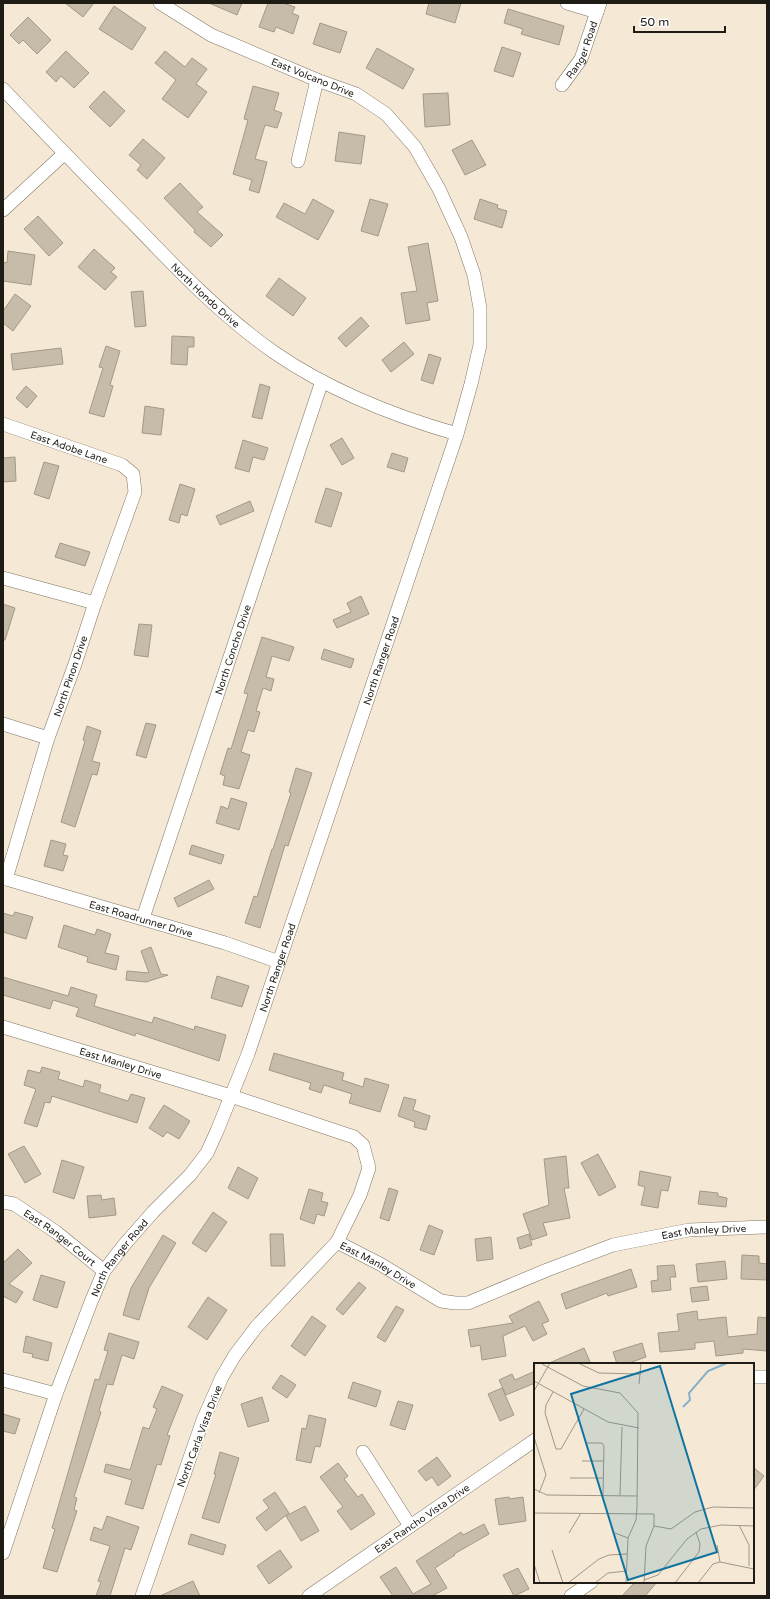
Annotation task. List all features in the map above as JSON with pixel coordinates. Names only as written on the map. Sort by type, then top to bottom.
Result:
[{"type":"street","name":"East Volcano Drive","points":[[160,3],[211,35],[317,80],[356,94],[386,114],[415,147],[440,189],[461,237],[474,275],[480,308],[480,345]]},
{"type":"street","points":[[567,3],[599,8]]},
{"type":"street","name":"Ranger Road","points":[[562,85],[581,59],[599,8]]},
{"type":"street","points":[[298,161],[317,80]]},
{"type":"street","name":"North Hondo Drive","points":[[3,89],[187,279],[224,314],[276,353],[322,382],[387,410],[457,434]]},
{"type":"street","points":[[3,210],[65,153]]},
{"type":"street","name":"North Ranger Road","points":[[3,1553],[8,1524],[91,1302],[104,1272],[124,1245],[153,1212],[190,1176],[207,1153],[248,1054],[457,434],[480,345]]},
{"type":"street","name":"North Concho Drive","points":[[143,918],[322,382]]},
{"type":"street","name":"East Adobe Lane","points":[[3,424],[122,465],[133,474]]},
{"type":"street","name":"North Pinon Drive","points":[[4,878],[48,738],[75,664],[94,603],[135,492],[133,474]]},
{"type":"street","points":[[3,578],[94,603]]},
{"type":"street","points":[[3,724],[48,738]]},
{"type":"street","name":"East Roadrunner Drive","points":[[4,878],[225,943],[279,962]]},
{"type":"street","name":"East Manley Drive","points":[[3,1026],[231,1096],[354,1137],[363,1145],[369,1168],[360,1194],[337,1242],[380,1264],[441,1300],[455,1303],[468,1303],[547,1270],[613,1245],[689,1230],[767,1227]]},
{"type":"street","name":"East Ranger Court","points":[[8,1203],[56,1232],[104,1272]]},
{"type":"street","name":"North Carla Vista Drive","points":[[142,1596],[203,1420],[222,1377],[235,1355],[257,1326],[337,1242]]},
{"type":"street","points":[[754,1377],[767,1377]]},
{"type":"street","points":[[3,1380],[56,1394]]},
{"type":"street","name":"East Rancho Vista Drive","points":[[309,1596],[534,1441]]},
{"type":"street","points":[[363,1452],[410,1526]]},
{"type":"street","points":[[571,1596],[590,1583]]},
{"type":"building","points":[[65,3],[94,3],[83,17]]},
{"type":"building","points":[[209,3],[242,3],[237,15]]},
{"type":"building","points":[[268,3],[283,3],[295,7],[292,13],[299,16],[293,34],[276,27],[274,32],[259,27]]},
{"type":"building","points":[[429,3],[461,3],[455,23],[426,14]]},
{"type":"building","points":[[114,6],[146,28],[132,50],[99,29]]},
{"type":"building","points":[[508,9],[564,26],[559,45],[521,34],[523,29],[504,23]]},
{"type":"building","points":[[28,17],[51,40],[37,54],[23,40],[19,44],[10,35]]},
{"type":"building","points":[[320,23],[347,32],[340,53],[313,44]]},
{"type":"building","points":[[502,47],[521,53],[513,77],[494,71]]},
{"type":"building","points":[[377,48],[414,69],[403,89],[366,68]]},
{"type":"building","points":[[66,51],[89,73],[74,88],[61,76],[56,82],[46,72]]},
{"type":"building","points":[[165,51],[185,67],[192,58],[207,69],[196,84],[207,92],[188,118],[162,99],[176,80],[155,63]]},
{"type":"building","points":[[253,86],[279,93],[274,110],[282,113],[277,128],[265,125],[255,159],[267,162],[259,193],[249,190],[252,180],[233,174],[248,120],[244,119]]},
{"type":"building","points":[[104,91],[125,111],[110,127],[89,107]]},
{"type":"building","points":[[448,93],[450,125],[425,127],[423,94]]},
{"type":"building","points":[[339,132],[365,136],[361,164],[335,161]]},
{"type":"building","points":[[143,139],[165,158],[147,179],[137,170],[141,165],[129,155]]},
{"type":"building","points":[[472,140],[486,165],[465,175],[452,150]]},
{"type":"building","points":[[180,183],[203,207],[197,212],[223,235],[211,247],[194,232],[195,230],[164,198]]},
{"type":"building","points":[[313,199],[334,211],[318,240],[276,217],[284,203],[305,214]]},
{"type":"building","points":[[370,199],[388,204],[378,236],[361,231]]},
{"type":"building","points":[[480,199],[498,205],[497,208],[507,211],[502,228],[474,219]]},
{"type":"building","points":[[38,216],[63,243],[49,256],[24,229]]},
{"type":"building","points":[[428,243],[438,301],[427,303],[430,320],[406,324],[401,293],[417,291],[408,247]]},
{"type":"building","points":[[94,249],[115,268],[111,272],[117,277],[105,290],[78,267]]},
{"type":"building","points":[[8,251],[35,255],[31,285],[3,281],[3,262],[7,263]]},
{"type":"building","points":[[279,278],[306,298],[293,316],[266,296]]},
{"type":"building","points":[[143,291],[146,326],[135,327],[131,292]]},
{"type":"building","points":[[15,294],[31,306],[13,331],[3,323],[3,311]]},
{"type":"building","points":[[361,317],[369,326],[346,347],[338,338]]},
{"type":"building","points":[[172,336],[194,337],[194,347],[188,347],[187,365],[171,364]]},
{"type":"building","points":[[404,342],[414,354],[391,372],[382,360]]},
{"type":"building","points":[[106,346],[120,351],[110,385],[113,386],[104,417],[89,413],[103,368],[99,367]]},
{"type":"building","points":[[61,348],[63,364],[13,370],[11,354]]},
{"type":"building","points":[[429,354],[441,358],[433,384],[421,380]]},
{"type":"building","points":[[260,384],[270,387],[262,419],[252,417]]},
{"type":"building","points":[[26,386],[37,396],[27,408],[16,398]]},
{"type":"building","points":[[145,406],[164,409],[161,435],[142,433]]},
{"type":"building","points":[[342,438],[354,458],[342,465],[330,445]]},
{"type":"building","points":[[243,440],[268,448],[264,460],[253,457],[249,472],[235,468]]},
{"type":"building","points":[[392,453],[408,458],[404,472],[387,467]]},
{"type":"building","points":[[15,457],[16,481],[3,482],[3,458]]},
{"type":"building","points":[[44,462],[59,466],[49,499],[34,494]]},
{"type":"building","points":[[180,484],[195,489],[187,516],[181,514],[179,523],[169,520]]},
{"type":"building","points":[[326,488],[342,493],[331,527],[315,522]]},
{"type":"building","points":[[250,501],[254,511],[220,525],[216,516]]},
{"type":"building","points":[[60,543],[90,552],[85,566],[55,557]]},
{"type":"building","points":[[361,596],[369,614],[337,628],[333,620],[351,612],[347,603]]},
{"type":"building","points":[[3,604],[15,608],[5,640],[3,640]]},
{"type":"building","points":[[139,624],[152,625],[148,657],[134,655]]},
{"type":"building","points":[[262,637],[294,647],[289,661],[272,656],[266,677],[274,679],[271,691],[263,688],[256,711],[260,712],[254,732],[248,730],[241,752],[250,755],[239,789],[223,785],[225,776],[220,774],[228,748],[231,749],[248,694],[244,693]]},
{"type":"building","points":[[324,649],[354,659],[351,668],[321,659]]},
{"type":"building","points":[[146,723],[156,725],[146,758],[136,755]]},
{"type":"building","points":[[87,726],[101,731],[92,761],[100,763],[97,775],[92,774],[75,827],[61,822],[85,741],[83,740]]},
{"type":"building","points":[[296,768],[312,773],[288,846],[285,845],[260,928],[245,923],[254,896],[257,897],[273,849],[291,793],[289,792]]},
{"type":"building","points":[[231,798],[247,803],[239,830],[216,823],[221,806],[228,809]]},
{"type":"building","points":[[51,840],[66,844],[63,855],[68,856],[63,871],[44,866]]},
{"type":"building","points":[[192,845],[224,855],[221,864],[189,854]]},
{"type":"building","points":[[209,880],[214,889],[178,907],[174,898]]},
{"type":"building","points":[[15,912],[33,917],[26,939],[3,932],[3,913],[13,916]]},
{"type":"building","points":[[64,925],[95,935],[97,929],[111,934],[105,953],[119,956],[116,970],[87,962],[88,957],[58,947]]},
{"type":"building","points":[[151,947],[161,974],[168,975],[146,982],[126,980],[127,971],[149,973],[141,951]]},
{"type":"building","points":[[217,976],[249,986],[242,1007],[211,998]]},
{"type":"building","points":[[3,977],[68,996],[71,987],[97,995],[94,1006],[152,1023],[154,1017],[194,1030],[195,1026],[226,1035],[219,1061],[136,1033],[135,1036],[76,1016],[79,1008],[53,1000],[50,1009],[3,995]]},
{"type":"building","points":[[274,1053],[344,1073],[342,1080],[363,1087],[365,1078],[389,1085],[380,1112],[349,1103],[352,1094],[324,1085],[321,1093],[309,1089],[311,1083],[269,1070]]},
{"type":"building","points":[[42,1067],[60,1072],[58,1079],[83,1087],[85,1080],[101,1085],[99,1092],[128,1101],[131,1094],[145,1098],[137,1123],[52,1096],[50,1103],[45,1102],[37,1127],[24,1123],[36,1089],[24,1085],[28,1070],[40,1073]]},
{"type":"building","points":[[404,1097],[416,1100],[413,1110],[430,1116],[426,1130],[414,1127],[415,1122],[398,1116]]},
{"type":"building","points":[[164,1105],[190,1121],[179,1139],[167,1132],[163,1137],[149,1128]]},
{"type":"building","points":[[24,1146],[41,1174],[25,1183],[8,1154]]},
{"type":"building","points":[[598,1154],[616,1187],[599,1196],[581,1163]]},
{"type":"building","points":[[566,1156],[569,1188],[564,1188],[570,1218],[543,1223],[547,1235],[532,1240],[523,1214],[549,1205],[544,1159]]},
{"type":"building","points":[[62,1160],[84,1167],[74,1199],[53,1192]]},
{"type":"building","points":[[238,1167],[258,1178],[248,1199],[228,1188]]},
{"type":"building","points":[[640,1171],[671,1177],[668,1191],[661,1190],[658,1208],[641,1205],[645,1187],[638,1185]]},
{"type":"building","points":[[389,1188],[398,1191],[389,1221],[380,1218]]},
{"type":"building","points":[[309,1189],[323,1193],[321,1201],[328,1203],[324,1216],[317,1214],[314,1224],[300,1219]]},
{"type":"building","points":[[700,1191],[718,1193],[718,1196],[727,1198],[726,1207],[698,1204]]},
{"type":"building","points":[[101,1195],[102,1200],[114,1198],[116,1215],[89,1218],[87,1196]]},
{"type":"building","points":[[213,1212],[227,1222],[206,1252],[192,1243]]},
{"type":"building","points":[[429,1225],[443,1231],[434,1255],[420,1250]]},
{"type":"building","points":[[270,1234],[283,1234],[285,1266],[271,1266]]},
{"type":"building","points":[[529,1234],[532,1245],[520,1249],[517,1238]]},
{"type":"building","points":[[163,1235],[176,1243],[149,1288],[139,1320],[123,1315],[131,1288]]},
{"type":"building","points":[[491,1237],[493,1259],[477,1261],[475,1239]]},
{"type":"building","points":[[18,1249],[32,1263],[9,1284],[23,1292],[16,1303],[3,1296],[3,1263]]},
{"type":"building","points":[[742,1255],[759,1256],[759,1263],[767,1264],[767,1280],[741,1279]]},
{"type":"building","points":[[725,1261],[727,1279],[698,1282],[696,1264]]},
{"type":"building","points":[[674,1265],[676,1277],[670,1277],[671,1290],[652,1292],[651,1281],[658,1280],[657,1266]]},
{"type":"building","points":[[631,1269],[637,1287],[608,1296],[607,1293],[566,1309],[561,1294]]},
{"type":"building","points":[[41,1275],[65,1282],[57,1308],[33,1300]]},
{"type":"building","points":[[359,1282],[366,1288],[343,1315],[336,1309]]},
{"type":"building","points":[[707,1286],[709,1300],[692,1302],[690,1288]]},
{"type":"building","points":[[208,1297],[227,1310],[207,1340],[188,1327]]},
{"type":"building","points":[[539,1301],[549,1321],[542,1324],[547,1334],[533,1341],[525,1326],[503,1336],[506,1356],[482,1360],[480,1345],[471,1347],[468,1330],[513,1323],[509,1316]]},
{"type":"building","points":[[396,1306],[404,1310],[385,1342],[377,1337]]},
{"type":"building","points":[[697,1311],[698,1320],[726,1317],[728,1337],[757,1334],[758,1317],[767,1318],[767,1351],[743,1349],[743,1353],[716,1356],[714,1341],[695,1343],[695,1349],[660,1352],[658,1333],[679,1331],[677,1314]]},
{"type":"building","points":[[312,1316],[326,1326],[305,1356],[291,1346]]},
{"type":"building","points":[[109,1333],[139,1342],[134,1359],[122,1355],[113,1385],[107,1384],[99,1411],[101,1412],[74,1497],[77,1498],[74,1510],[77,1511],[57,1572],[43,1568],[55,1529],[52,1528],[95,1379],[99,1380],[108,1351],[104,1350]]},
{"type":"building","points":[[26,1336],[52,1343],[48,1361],[32,1357],[33,1354],[23,1352]]},
{"type":"building","points":[[642,1343],[646,1357],[629,1363],[617,1363],[613,1352]]},
{"type":"building","points":[[584,1348],[591,1363],[549,1363]]},
{"type":"building","points":[[534,1371],[534,1383],[506,1395],[499,1380],[512,1374],[515,1380]]},
{"type":"building","points":[[281,1375],[296,1385],[287,1398],[272,1388]]},
{"type":"building","points":[[353,1382],[381,1391],[376,1407],[348,1398]]},
{"type":"building","points":[[162,1386],[183,1395],[167,1435],[170,1436],[161,1465],[157,1464],[143,1509],[125,1504],[132,1480],[104,1472],[106,1464],[130,1470],[143,1427],[149,1429],[157,1409],[153,1407]]},
{"type":"building","points":[[502,1388],[514,1415],[500,1421],[488,1394]]},
{"type":"building","points":[[262,1397],[269,1421],[248,1427],[241,1404]]},
{"type":"building","points":[[398,1401],[413,1405],[405,1430],[390,1425]]},
{"type":"building","points":[[3,1414],[20,1419],[15,1434],[3,1431]]},
{"type":"building","points":[[309,1415],[326,1419],[320,1447],[315,1446],[311,1463],[296,1460],[302,1428],[306,1429]]},
{"type":"building","points":[[220,1452],[239,1458],[219,1523],[202,1518],[216,1474],[214,1474]]},
{"type":"building","points":[[437,1457],[451,1476],[438,1486],[432,1477],[426,1481],[418,1471]]},
{"type":"building","points":[[338,1463],[348,1476],[344,1479],[358,1497],[362,1494],[375,1514],[351,1530],[337,1511],[343,1507],[320,1477]]},
{"type":"building","points":[[754,1468],[764,1476],[754,1490]]},
{"type":"building","points":[[275,1492],[289,1513],[266,1531],[256,1518],[269,1508],[263,1500]]},
{"type":"building","points":[[509,1497],[510,1499],[523,1497],[526,1521],[499,1525],[495,1499]]},
{"type":"building","points":[[305,1506],[319,1531],[301,1541],[286,1516]]},
{"type":"building","points":[[107,1516],[139,1527],[131,1550],[125,1548],[110,1596],[96,1596],[101,1582],[98,1581],[110,1546],[90,1540],[94,1527],[102,1530]]},
{"type":"building","points":[[484,1524],[489,1534],[454,1554],[455,1555],[435,1568],[447,1588],[432,1596],[393,1596],[380,1577],[396,1567],[413,1594],[431,1584],[416,1561],[461,1532],[463,1535]]},
{"type":"building","points":[[191,1534],[226,1545],[223,1555],[188,1544]]},
{"type":"building","points":[[280,1550],[292,1567],[269,1584],[257,1566]]},
{"type":"building","points":[[518,1568],[529,1589],[514,1596],[503,1575]]},
{"type":"building","points":[[193,1581],[200,1596],[160,1596]]},
{"type":"building","points":[[634,1583],[656,1583],[645,1596],[622,1596]]}]
